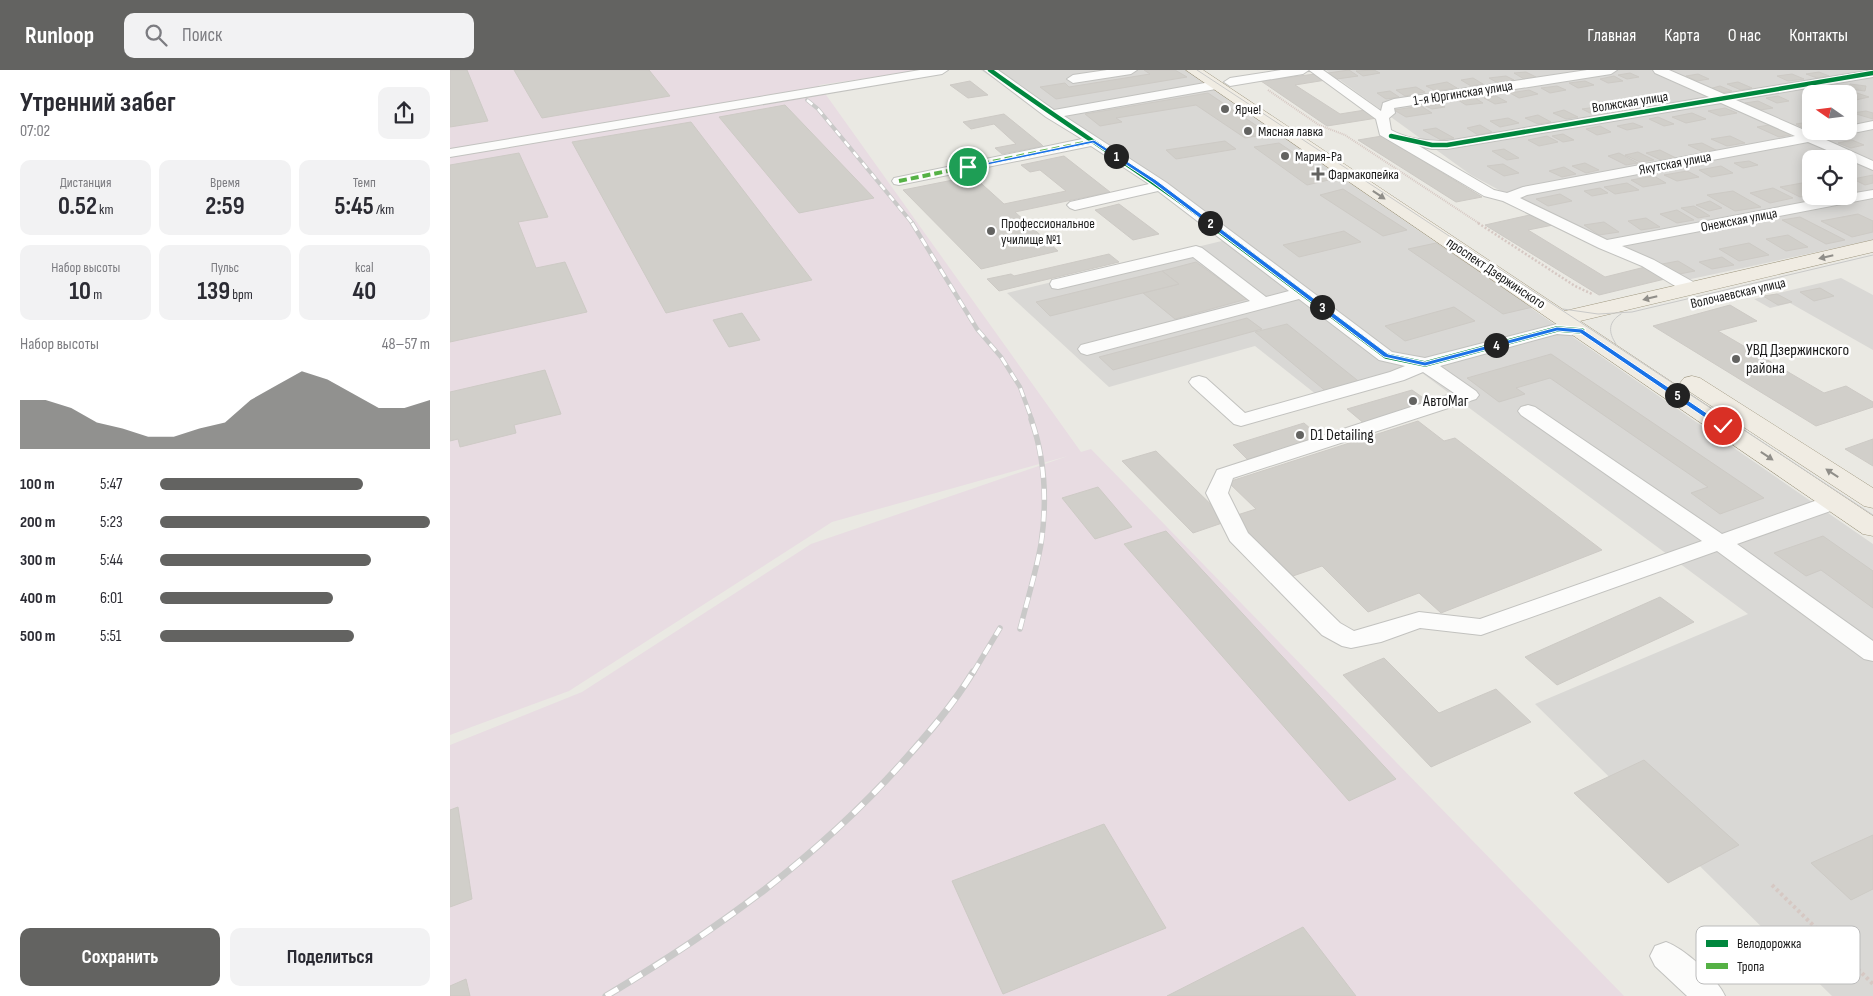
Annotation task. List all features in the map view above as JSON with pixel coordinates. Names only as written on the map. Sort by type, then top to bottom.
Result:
[{"type":"main road","name":"проспект Дзержинского","points":[[1193,70],[1219,79],[1550,290],[1580,318],[1834,502],[1873,528]]},
{"type":"main road","name":"проспект Дзержинского","points":[[1219,79],[1580,318],[1873,500]]},
{"type":"main road","name":"Волочаевская улица","points":[[1580,318],[1691,288],[1873,246]]},
{"type":"main road","name":"Волочаевская улица","points":[[1580,318],[1873,261]]},
{"type":"street","points":[[450,153],[942,70]]},
{"type":"street","points":[[990,70],[1051,114],[1162,186],[1386,356],[1425,364],[1469,395],[1224,474],[1217,493],[1238,536],[1331,629],[1351,640],[1372,636],[1419,620],[1481,627],[1834,502]]},
{"type":"street","points":[[1073,79],[1131,70]]},
{"type":"street","points":[[1051,114],[1219,79],[1250,78],[1303,70]]},
{"type":"street","points":[[1315,70],[1382,117],[1385,132],[1489,193],[1508,198],[1605,245],[1648,263],[1691,288]]},
{"type":"street","name":"1-я Юргинская улица","points":[[1382,117],[1388,113],[1388,106],[1394,103],[1611,70]]},
{"type":"street","points":[[1659,70],[1802,134]]},
{"type":"street","name":"Волжская улица","points":[[1391,136],[1432,145],[1447,145],[1873,73]]},
{"type":"street","points":[[1858,128],[1873,125]]},
{"type":"street","name":"Якутская улица","points":[[1508,198],[1523,191],[1802,139]]},
{"type":"street","points":[[1814,140],[1873,166]]},
{"type":"street","points":[[899,181],[1094,142]]},
{"type":"street","points":[[1075,205],[1162,186]]},
{"type":"street","name":"Онежская улица","points":[[1605,245],[1873,194]]},
{"type":"street","points":[[1058,284],[1235,242]]},
{"type":"street","points":[[1196,251],[1263,303]]},
{"type":"street","points":[[1087,349],[1302,293]]},
{"type":"street","points":[[1199,382],[1241,420],[1397,376],[1425,364],[1580,318]]},
{"type":"street","points":[[1528,411],[1719,542],[1873,652]]},
{"type":"street","points":[[1666,956],[1696,984]]},
{"type":"street","points":[[1696,984],[1709,996]]},
{"type":"path","points":[[1250,78],[1318,125],[1345,135],[1575,286],[1580,318]]},
{"type":"path","points":[[1772,885],[1814,926]]},
{"type":"path","points":[[1860,971],[1873,984]]},
{"type":"shaded area","points":[[450,70],[924,70],[819,85],[1081,452],[1091,449],[1624,996],[450,996],[450,745],[582,692],[811,544],[1068,456],[832,522],[569,691],[450,735]]},
{"type":"shaded area","points":[[981,70],[1186,70],[1873,544],[1873,996],[1832,996],[1820,984],[1860,984],[1860,926],[1761,926],[1535,704],[1748,614],[1422,373],[1322,399],[1255,346],[1109,387],[1007,293],[1230,239]]},
{"type":"shaded area","points":[[1326,70],[1873,70],[1873,240],[1677,282],[1607,248],[1471,175]]},
{"type":"shaded area","points":[[1841,278],[1873,295],[1873,350],[1790,303],[1770,308],[1754,299]]},
{"type":"building","points":[[450,70],[467,70],[488,121],[450,127]]},
{"type":"building","points":[[514,70],[649,70],[670,96],[542,118]]},
{"type":"building","points":[[1144,70],[1175,70],[1187,77],[1056,99],[1040,87],[1065,83],[1069,87],[1150,74]]},
{"type":"building","points":[[1349,70],[1358,76],[1337,79],[1328,73]]},
{"type":"building","points":[[1374,70],[1380,73],[1363,76],[1356,71]]},
{"type":"building","points":[[1526,72],[1536,77],[1524,79],[1514,73]]},
{"type":"building","points":[[1819,72],[1829,76],[1817,78],[1806,74]]},
{"type":"building","points":[[1630,73],[1639,77],[1627,79],[1618,75]]},
{"type":"building","points":[[1315,74],[1326,80],[1295,85],[1340,114],[1365,110],[1377,118],[1327,126],[1261,81]]},
{"type":"building","points":[[1698,74],[1709,79],[1697,81],[1686,76]]},
{"type":"building","points":[[1792,74],[1804,79],[1788,81],[1777,76]]},
{"type":"building","points":[[1506,76],[1514,80],[1498,83],[1489,78]]},
{"type":"building","points":[[1614,76],[1623,81],[1608,83],[1600,79]]},
{"type":"building","points":[[1473,78],[1483,84],[1471,86],[1461,80]]},
{"type":"building","points":[[970,81],[988,95],[968,98],[950,85]]},
{"type":"building","points":[[1585,81],[1594,85],[1578,88],[1569,83]]},
{"type":"building","points":[[1447,82],[1457,88],[1436,91],[1426,86]]},
{"type":"building","points":[[1738,82],[1752,88],[1741,90],[1727,84]]},
{"type":"building","points":[[1858,85],[1866,86],[1865,91],[1858,90]]},
{"type":"building","points":[[1557,86],[1566,90],[1550,93],[1541,88]]},
{"type":"building","points":[[1720,86],[1732,91],[1721,93],[1709,89]]},
{"type":"building","points":[[1416,87],[1425,92],[1405,96],[1396,90]]},
{"type":"building","points":[[1529,90],[1538,94],[1519,98],[1510,93]]},
{"type":"building","points":[[1390,91],[1399,97],[1386,99],[1377,93]]},
{"type":"building","points":[[1208,93],[1269,134],[1245,138],[1196,105],[1116,118],[1122,122],[1100,126],[1085,114]]},
{"type":"building","points":[[1858,93],[1869,97],[1858,100]]},
{"type":"building","points":[[1496,96],[1507,102],[1495,104],[1484,98]]},
{"type":"building","points":[[1778,96],[1789,101],[1777,103],[1766,98]]},
{"type":"building","points":[[1658,97],[1670,103],[1658,105],[1646,99]]},
{"type":"building","points":[[1475,98],[1483,103],[1466,105],[1458,100]]},
{"type":"building","points":[[1619,101],[1632,108],[1620,110],[1607,103]]},
{"type":"building","points":[[1758,101],[1773,108],[1760,110],[1745,103]]},
{"type":"building","points":[[1439,104],[1445,107],[1432,109],[1426,106]]},
{"type":"building","points":[[785,105],[874,198],[799,213],[719,117]]},
{"type":"building","points":[[1421,106],[1432,113],[1406,117],[1394,110]]},
{"type":"building","points":[[1596,107],[1605,111],[1590,113],[1582,109]]},
{"type":"building","points":[[1725,108],[1737,113],[1720,116],[1708,111]]},
{"type":"building","points":[[1564,110],[1578,117],[1566,119],[1553,113]]},
{"type":"building","points":[[1866,111],[1873,113],[1873,119],[1858,114],[1858,112]]},
{"type":"building","points":[[1692,113],[1706,119],[1686,123],[1672,117]]},
{"type":"building","points":[[1004,114],[1043,146],[1002,154],[995,148],[1016,144],[994,124],[971,129],[963,122]]},
{"type":"building","points":[[1538,115],[1551,122],[1538,124],[1525,118]]},
{"type":"building","points":[[1658,117],[1674,124],[1664,126],[1649,119]]},
{"type":"building","points":[[1508,118],[1519,123],[1500,127],[1490,121]]},
{"type":"building","points":[[691,122],[812,280],[666,313],[572,142]]},
{"type":"building","points":[[1633,123],[1643,127],[1627,130],[1617,126]]},
{"type":"building","points":[[1480,125],[1492,132],[1478,135],[1467,128]]},
{"type":"building","points":[[1769,125],[1791,135],[1779,137],[1757,127]]},
{"type":"building","points":[[1600,126],[1611,132],[1597,135],[1586,129]]},
{"type":"building","points":[[1436,128],[1454,138],[1441,140],[1423,130]]},
{"type":"building","points":[[1563,134],[1574,140],[1563,142],[1552,136]]},
{"type":"building","points":[[1382,136],[1482,197],[1456,202],[1358,140]]},
{"type":"building","points":[[1547,136],[1558,142],[1539,146],[1528,140]]},
{"type":"building","points":[[1730,136],[1745,143],[1727,146],[1711,139]]},
{"type":"building","points":[[1852,140],[1864,145],[1851,148],[1838,143]]},
{"type":"building","points":[[1225,141],[1236,149],[1176,159],[1166,150]]},
{"type":"building","points":[[1279,143],[1333,179],[1307,185],[1254,147]]},
{"type":"building","points":[[1702,143],[1718,151],[1705,153],[1688,145]]},
{"type":"building","points":[[1504,149],[1519,158],[1507,160],[1492,151]]},
{"type":"building","points":[[1660,150],[1676,158],[1663,161],[1646,153]]},
{"type":"building","points":[[1638,152],[1654,160],[1640,162],[1625,155]]},
{"type":"building","points":[[519,153],[548,217],[518,222],[536,268],[565,262],[587,312],[450,342],[450,165]]},
{"type":"building","points":[[1619,153],[1638,163],[1626,165],[1608,156]]},
{"type":"building","name":"Профессиональное училище №1","points":[[1064,156],[1110,192],[1015,212],[1058,251],[981,269],[903,190],[973,176],[1004,204],[1066,191],[1040,170],[1030,172],[1021,165]]},
{"type":"building","points":[[1749,161],[1758,165],[1743,168],[1734,163]]},
{"type":"building","points":[[1585,163],[1599,170],[1586,173],[1572,166]]},
{"type":"building","points":[[1503,164],[1519,173],[1504,176],[1487,166]]},
{"type":"building","points":[[1721,166],[1733,173],[1711,177],[1699,170]]},
{"type":"building","points":[[1564,167],[1576,174],[1562,177],[1549,171]]},
{"type":"building","points":[[1687,171],[1699,177],[1677,181],[1664,175]]},
{"type":"building","points":[[1873,175],[1873,183],[1865,185],[1857,181],[1857,178]]},
{"type":"building","points":[[1654,176],[1666,183],[1643,187],[1631,180]]},
{"type":"building","points":[[1627,183],[1639,190],[1615,194],[1604,187]]},
{"type":"building","points":[[1802,183],[1802,197],[1800,197],[1780,187]]},
{"type":"building","points":[[1600,188],[1608,193],[1592,196],[1584,191]]},
{"type":"building","points":[[1773,188],[1793,198],[1770,203],[1750,193]]},
{"type":"building","points":[[1343,189],[1407,230],[1383,236],[1320,195]]},
{"type":"building","points":[[1733,191],[1761,207],[1735,211],[1707,195]]},
{"type":"building","points":[[1560,194],[1572,201],[1548,206],[1536,199]]},
{"type":"building","points":[[1710,201],[1722,208],[1709,211],[1696,205]]},
{"type":"building","points":[[1119,204],[1159,234],[1133,240],[1095,210]]},
{"type":"building","points":[[1694,206],[1710,216],[1698,218],[1681,208]]},
{"type":"building","points":[[1677,210],[1694,220],[1677,223],[1660,214]]},
{"type":"building","points":[[1534,214],[1553,225],[1528,230],[1605,277],[1649,266],[1669,278],[1599,295],[1485,225]]},
{"type":"building","points":[[1858,214],[1873,221],[1873,232],[1852,237],[1821,221]]},
{"type":"building","points":[[1800,217],[1845,240],[1826,244],[1782,220]]},
{"type":"building","points":[[1646,218],[1660,227],[1641,230],[1628,221]]},
{"type":"building","points":[[1604,222],[1619,232],[1599,235],[1584,225]]},
{"type":"building","points":[[1344,231],[1361,242],[1299,257],[1283,245]]},
{"type":"building","points":[[1788,235],[1808,247],[1786,251],[1766,239]]},
{"type":"building","points":[[1436,243],[1533,307],[1503,314],[1408,249]]},
{"type":"building","points":[[1749,243],[1769,255],[1739,261],[1719,249]]},
{"type":"building","points":[[1109,254],[1119,262],[999,291],[987,279],[1011,274],[1014,276]]},
{"type":"building","points":[[1722,257],[1734,265],[1712,269],[1699,262]]},
{"type":"building","points":[[1678,261],[1695,271],[1674,275],[1657,265]]},
{"type":"building","points":[[1196,262],[1247,299],[1175,319],[1143,293],[1179,284],[1162,271]]},
{"type":"building","points":[[1162,271],[1179,284],[1050,316],[1036,302]]},
{"type":"building","points":[[1820,288],[1834,296],[1814,301],[1800,292]]},
{"type":"building","points":[[1777,294],[1792,302],[1778,305],[1763,296]]},
{"type":"building","name":"УВД Дзержинского района","points":[[1730,305],[1757,321],[1718,331],[1824,393],[1846,386],[1873,402],[1873,407],[1816,426],[1653,326]]},
{"type":"building","points":[[1454,307],[1475,321],[1405,341],[1385,326]]},
{"type":"building","points":[[742,313],[760,340],[729,347],[713,320]]},
{"type":"building","points":[[1247,318],[1262,329],[1113,370],[1099,357]]},
{"type":"building","points":[[1287,324],[1362,384],[1328,393],[1255,332]]},
{"type":"building","points":[[1551,354],[1764,498],[1720,514],[1691,493],[1708,487],[1550,378],[1516,388],[1525,394],[1499,402],[1467,378]]},
{"type":"building","points":[[545,370],[561,414],[514,425],[516,433],[460,447],[458,439],[450,441],[450,392]]},
{"type":"building","points":[[1412,390],[1432,404],[1366,425],[1347,409]]},
{"type":"building","points":[[1418,421],[1444,441],[1455,438],[1602,550],[1441,613],[1419,593],[1368,612],[1322,566],[1290,577],[1231,517],[1256,509],[1228,482]]},
{"type":"building","points":[[1304,423],[1320,437],[1248,460],[1233,445]]},
{"type":"building","points":[[1873,439],[1873,466],[1845,449]]},
{"type":"building","points":[[1156,451],[1228,521],[1193,533],[1122,461]]},
{"type":"building","points":[[1098,487],[1132,527],[1095,539],[1062,498]]},
{"type":"building","points":[[1166,531],[1396,779],[1349,801],[1124,544]]},
{"type":"building","points":[[1823,536],[1873,571],[1873,608],[1821,570],[1806,576],[1774,553]]},
{"type":"building","points":[[1660,597],[1694,622],[1557,685],[1525,657]]},
{"type":"building","points":[[1384,658],[1439,713],[1496,689],[1531,722],[1431,767],[1343,675]]},
{"type":"building","points":[[1644,760],[1739,845],[1668,883],[1574,793]]},
{"type":"building","points":[[458,807],[472,899],[450,907],[450,810]]},
{"type":"building","points":[[1104,824],[1166,928],[1003,994],[952,881]]},
{"type":"building","points":[[1873,835],[1873,889],[1851,900],[1811,863]]},
{"type":"building","points":[[1303,927],[1356,996],[1167,996]]},
{"type":"building","points":[[466,979],[470,996],[450,996],[450,986]]},
{"type":"tram line","points":[[1197,70],[1873,515]]},
{"type":"tram line","points":[[1563,309],[1598,314],[1632,312],[1873,255]]},
{"type":"tram line","points":[[1616,344],[1611,328],[1614,320],[1621,314]]},
{"type":"railway","points":[[807,100],[818,109],[913,224]]},
{"type":"railway","points":[[912,223],[977,329],[1001,357],[1020,387],[1032,420]]},
{"type":"railway","points":[[1020,629],[1039,555],[1044,513],[1042,465],[1031,419]]},
{"type":"railway","points":[[973,673],[1000,628]]},
{"type":"railway","points":[[606,996],[724,920],[799,862],[868,799],[901,764],[948,708],[973,672]]},
{"type":"marked path","points":[[899,181],[1094,141]]},
{"type":"cycle path","points":[[990,70],[1034,102],[1154,181],[1386,356],[1425,364],[1557,329],[1582,331]]},
{"type":"cycle path","points":[[1391,136],[1432,145],[1447,145],[1873,73]]},
{"type":"place","name":"Ярче!","points":[[1225,109]]},
{"type":"place","name":"Мясная лавка","points":[[1248,131]]},
{"type":"place","name":"Мария-Ра","points":[[1285,156]]},
{"type":"place","name":"Фармакопейка","points":[[1318,174]]},
{"type":"place","name":"Профессиональное училище №1","points":[[991,231]]},
{"type":"place","name":"УВД Дзержинского района","points":[[1736,359]]},
{"type":"place","name":"АвтоМаг","points":[[1413,401]]},
{"type":"place","name":"D1 Detailing","points":[[1300,435]]},
{"type":"route","points":[[968,167],[1094,142],[1154,181],[1386,356],[1425,364],[1557,329],[1582,331],[1723,426]]}]
